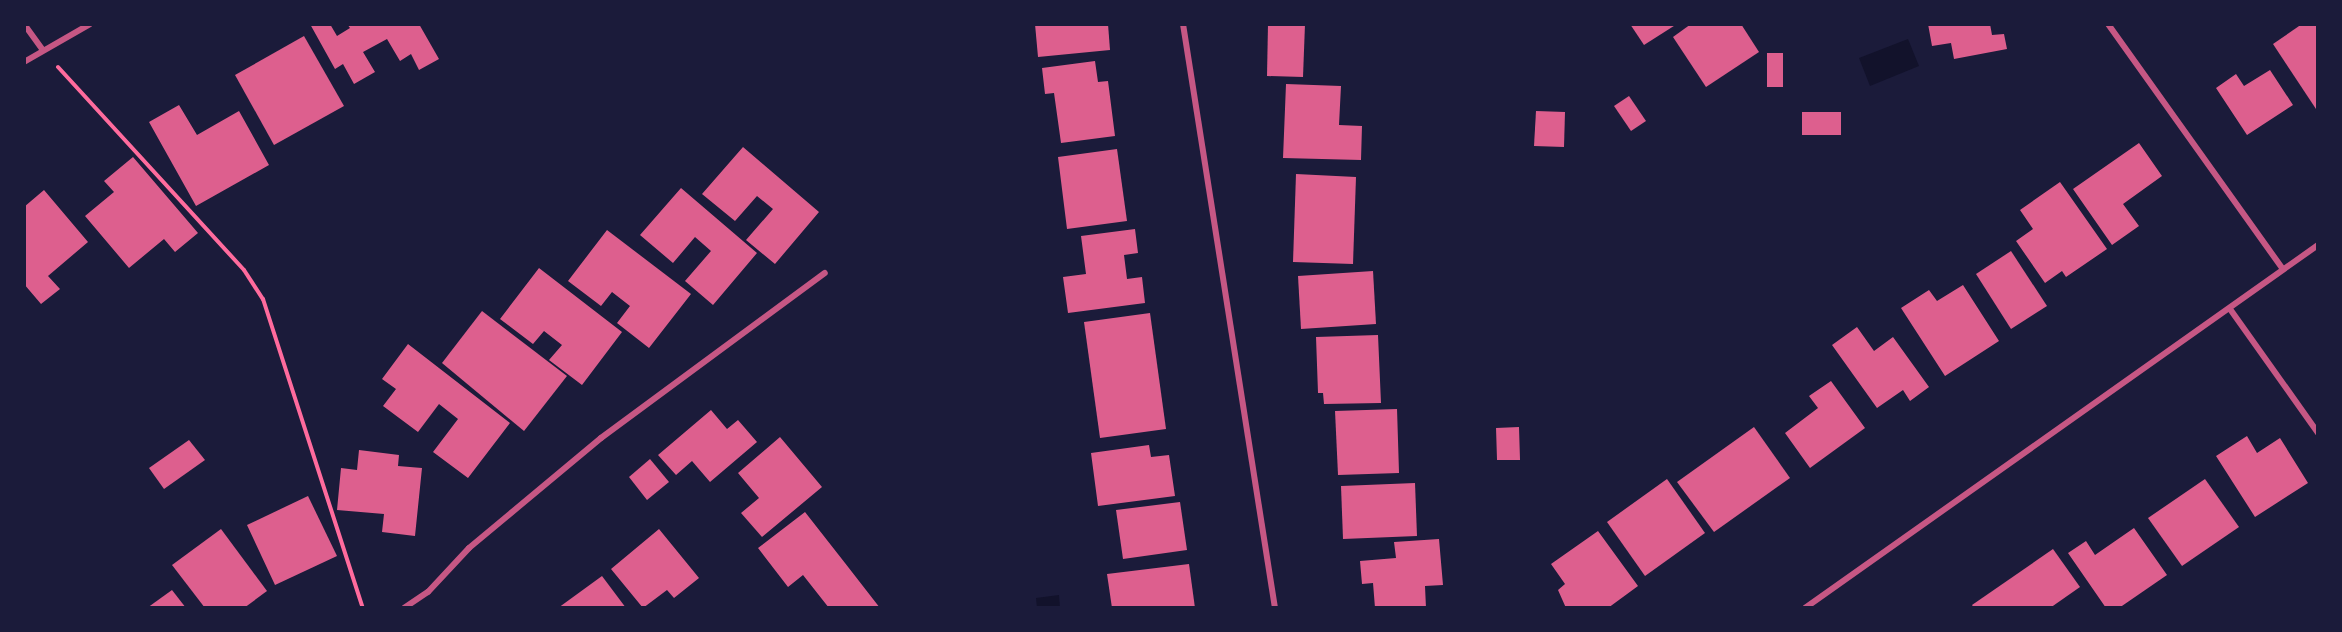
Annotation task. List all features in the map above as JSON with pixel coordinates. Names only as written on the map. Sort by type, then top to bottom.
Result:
[{"type":"street","points":[[24,24],[43,50]]},
{"type":"street","points":[[24,62],[90,24]]},
{"type":"street","points":[[1183,24],[1275,608]]},
{"type":"street","points":[[2108,24],[2283,269]]},
{"type":"street","points":[[1804,608],[2318,245]]},
{"type":"street","points":[[404,608],[428,592],[469,548],[601,438],[825,273]]},
{"type":"street","points":[[2230,309],[2318,433]]},
{"type":"path","points":[[43,50],[244,270],[263,299],[363,608]]},
{"type":"shaded area","points":[[1908,39],[1919,66],[1870,86],[1859,58]]},
{"type":"shaded area","points":[[1059,595],[1060,608],[1037,608],[1036,598]]},
{"type":"building","points":[[310,24],[330,24],[337,36],[350,28],[347,24],[419,24],[439,59],[419,70],[411,54],[400,61],[387,39],[363,52],[375,72],[354,84],[343,64],[335,69]]},
{"type":"building","points":[[1035,24],[1108,24],[1110,50],[1038,57]]},
{"type":"building","points":[[1268,24],[1305,24],[1303,77],[1267,76]]},
{"type":"building","points":[[1630,24],[1677,24],[1644,45]]},
{"type":"building","points":[[1691,24],[1741,24],[1759,52],[1706,87],[1673,37]]},
{"type":"building","points":[[1928,24],[1990,24],[1992,35],[2004,34],[2007,49],[1954,59],[1951,43],[1932,46]]},
{"type":"building","points":[[2302,24],[2318,24],[2316,109],[2273,44]]},
{"type":"building","points":[[304,36],[344,106],[274,145],[235,75]]},
{"type":"building","points":[[1767,53],[1783,53],[1783,87],[1767,87]]},
{"type":"building","points":[[1095,61],[1098,82],[1108,81],[1115,136],[1061,143],[1054,93],[1045,94],[1042,68]]},
{"type":"building","points":[[2270,70],[2293,105],[2247,135],[2216,88],[2236,74],[2244,86]]},
{"type":"building","points":[[1286,84],[1341,86],[1339,125],[1362,126],[1361,160],[1283,158]]},
{"type":"building","points":[[1629,96],[1646,121],[1631,131],[1614,106]]},
{"type":"building","points":[[179,105],[197,135],[239,111],[269,165],[196,206],[149,122]]},
{"type":"building","points":[[1536,111],[1565,112],[1564,147],[1534,146]]},
{"type":"building","points":[[1802,112],[1841,112],[1841,135],[1802,135]]},
{"type":"building","points":[[2139,143],[2162,176],[2123,204],[2139,226],[2112,245],[2073,189]]},
{"type":"building","points":[[743,147],[819,212],[775,264],[746,240],[773,209],[757,196],[735,221],[702,194]]},
{"type":"building","points":[[1117,149],[1127,221],[1067,229],[1058,157]]},
{"type":"building","points":[[133,157],[198,233],[175,252],[164,239],[129,268],[85,216],[114,192],[104,181]]},
{"type":"building","points":[[1296,174],[1356,177],[1353,264],[1293,262]]},
{"type":"building","points":[[2060,182],[2107,249],[2066,277],[2062,271],[2045,283],[2016,241],[2033,229],[2020,210]]},
{"type":"building","points":[[681,188],[757,253],[713,305],[685,281],[711,251],[695,237],[673,263],[640,235]]},
{"type":"building","points":[[44,190],[88,242],[48,276],[60,289],[41,304],[24,284],[24,207]]},
{"type":"building","points":[[1135,229],[1138,253],[1124,255],[1127,279],[1142,277],[1145,303],[1068,313],[1063,277],[1086,274],[1081,236]]},
{"type":"building","points":[[607,230],[691,294],[649,348],[617,323],[630,306],[612,292],[601,306],[568,281]]},
{"type":"building","points":[[2011,251],[2047,306],[2011,329],[1976,274]]},
{"type":"building","points":[[539,268],[622,332],[582,385],[549,360],[562,345],[544,331],[533,344],[500,319]]},
{"type":"building","points":[[1373,271],[1376,324],[1301,329],[1298,276]]},
{"type":"building","points":[[1963,285],[1999,341],[1945,376],[1901,308],[1929,290],[1937,301]]},
{"type":"building","points":[[482,311],[567,376],[524,431],[442,363]]},
{"type":"building","points":[[1150,313],[1166,429],[1100,438],[1084,322]]},
{"type":"building","points":[[1857,327],[1874,351],[1893,337],[1929,387],[1910,401],[1903,390],[1877,408],[1832,345]]},
{"type":"building","points":[[1378,335],[1381,403],[1324,404],[1323,393],[1318,393],[1316,337]]},
{"type":"building","points":[[408,344],[510,423],[468,478],[433,452],[458,419],[439,404],[418,432],[383,406],[396,389],[382,379]]},
{"type":"building","points":[[1831,381],[1865,428],[1810,468],[1785,433],[1818,408],[1809,396]]},
{"type":"building","points":[[1397,409],[1399,473],[1338,475],[1335,411]]},
{"type":"building","points":[[711,410],[727,429],[738,420],[757,442],[710,482],[692,461],[676,475],[658,455]]},
{"type":"building","points":[[1519,427],[1520,460],[1497,460],[1496,428]]},
{"type":"building","points":[[1754,427],[1790,478],[1714,532],[1677,482]]},
{"type":"building","points":[[2247,436],[2257,453],[2280,438],[2308,483],[2255,517],[2216,456]]},
{"type":"building","points":[[780,437],[822,487],[762,537],[741,513],[759,498],[738,473]]},
{"type":"building","points":[[189,440],[205,460],[164,489],[149,468]]},
{"type":"building","points":[[1149,445],[1151,457],[1169,455],[1175,496],[1098,506],[1091,453]]},
{"type":"building","points":[[359,450],[399,455],[398,466],[422,468],[415,536],[382,532],[384,514],[337,510],[341,468],[357,470]]},
{"type":"building","points":[[650,459],[669,482],[647,500],[629,477]]},
{"type":"building","points":[[1667,479],[1705,533],[1645,576],[1607,522]]},
{"type":"building","points":[[2205,479],[2239,527],[2182,566],[2148,518]]},
{"type":"building","points":[[1415,483],[1417,536],[1343,539],[1341,486]]},
{"type":"building","points":[[308,496],[337,556],[275,585],[247,525]]},
{"type":"building","points":[[1180,502],[1187,550],[1123,559],[1116,510]]},
{"type":"building","points":[[805,512],[880,608],[829,608],[803,575],[788,587],[758,548]]},
{"type":"building","points":[[2134,528],[2167,575],[2119,608],[2106,608],[2068,553],[2086,541],[2095,555]]},
{"type":"building","points":[[221,529],[267,591],[244,608],[205,608],[172,565]]},
{"type":"building","points":[[659,529],[699,578],[674,598],[667,590],[643,608],[611,569]]},
{"type":"building","points":[[1598,531],[1638,586],[1608,608],[1566,608],[1558,590],[1565,584],[1551,564]]},
{"type":"building","points":[[1439,539],[1443,585],[1425,586],[1426,608],[1375,608],[1373,583],[1362,584],[1360,561],[1396,558],[1394,542]]},
{"type":"building","points":[[2053,549],[2080,587],[2050,608],[1974,608],[1972,605]]},
{"type":"building","points":[[1189,564],[1195,608],[1112,608],[1107,574]]},
{"type":"building","points":[[602,576],[626,608],[558,608]]},
{"type":"building","points":[[172,590],[186,608],[147,608]]}]
